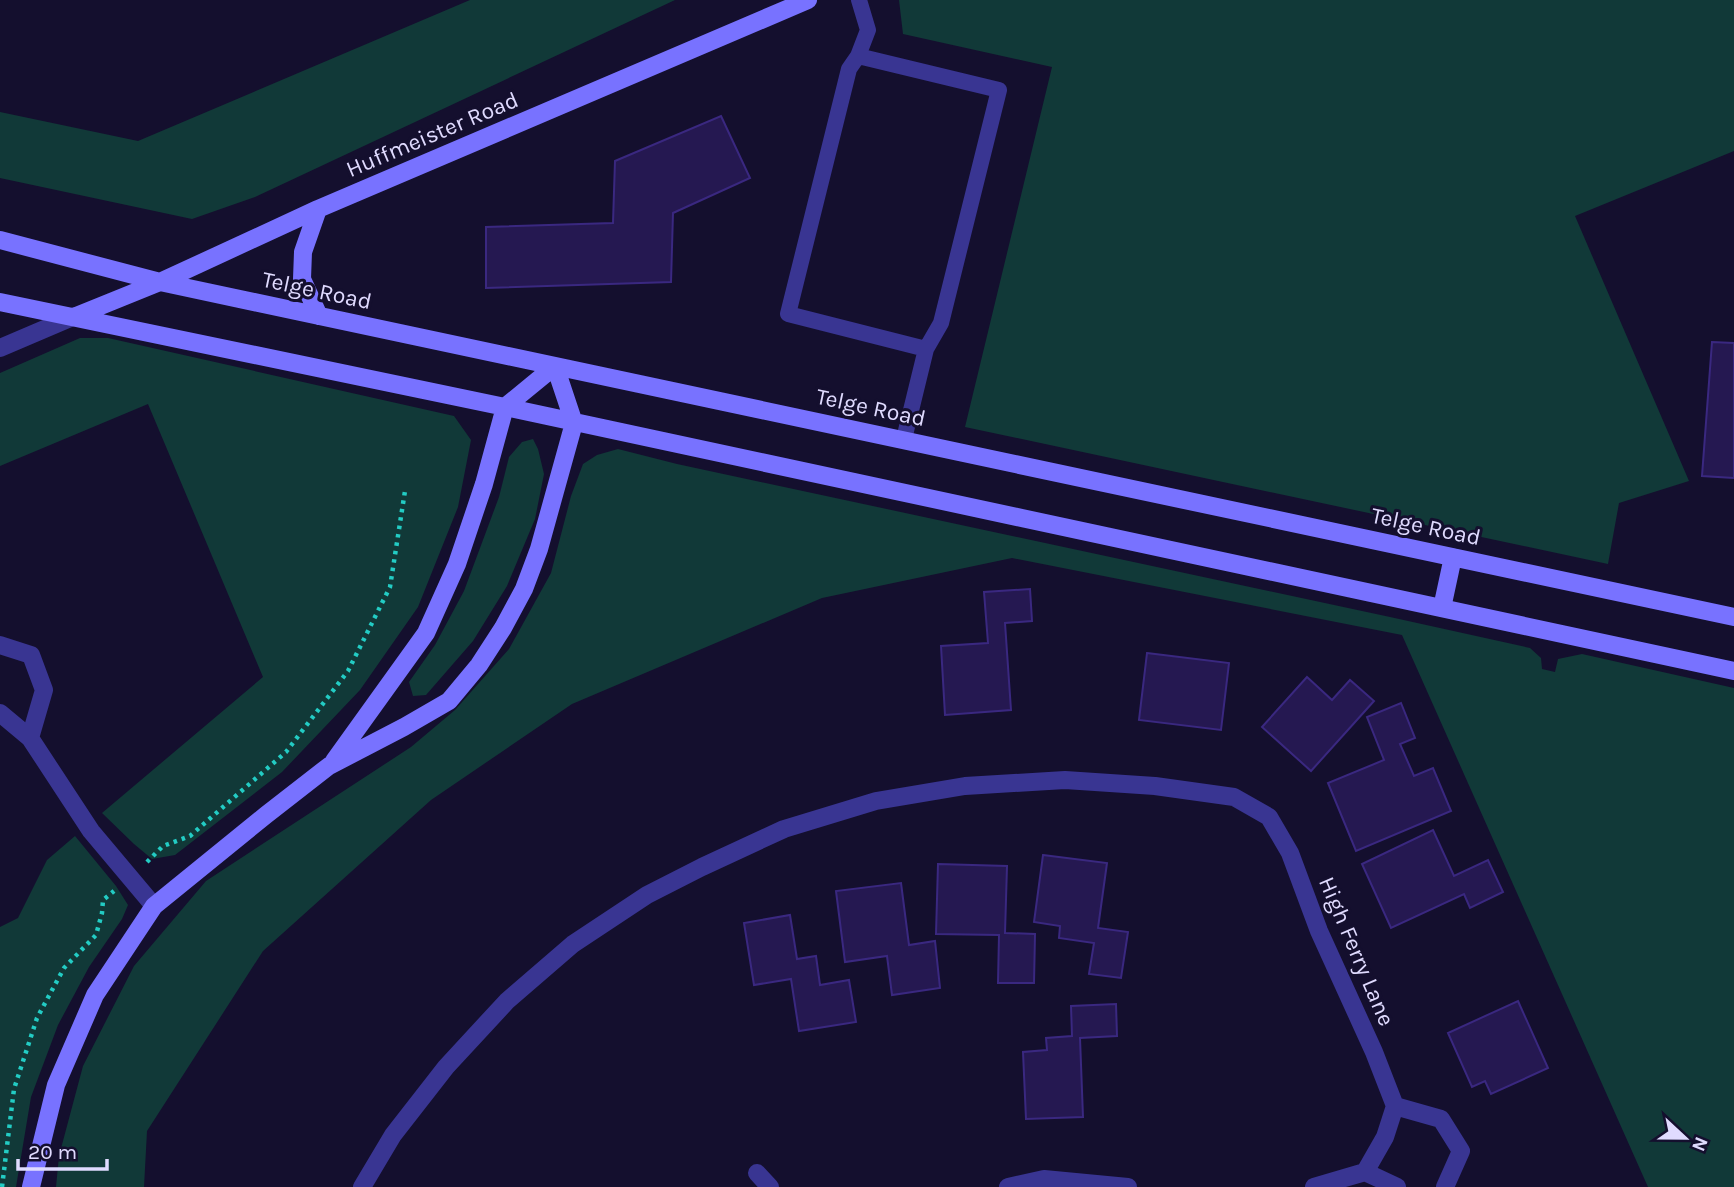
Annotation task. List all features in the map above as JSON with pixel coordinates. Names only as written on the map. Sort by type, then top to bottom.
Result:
[{"type":"main road","name":"Huffmeister Road","points":[[75,316],[160,282],[318,209],[808,0]]},
{"type":"main road","points":[[318,209],[303,252],[302,279],[319,316]]},
{"type":"main road","name":"Telge Road","points":[[0,240],[160,282],[1734,617]]},
{"type":"main road","points":[[0,302],[505,407],[1734,671]]},
{"type":"main road","points":[[31,1187],[56,1085],[95,995],[154,905],[329,766],[449,701],[479,665],[503,628],[524,589],[539,549],[574,423],[555,366],[505,407],[484,484],[457,564],[426,633],[329,766]]},
{"type":"main road","points":[[1442,608],[1453,557]]},
{"type":"street","points":[[0,348],[75,316]]},
{"type":"street","points":[[0,645],[31,655],[44,690],[30,738]]},
{"type":"street","points":[[0,713],[30,738],[91,831],[154,905]]},
{"type":"street","name":"High Ferry Lane","points":[[362,1187],[393,1135],[446,1067],[507,1001],[573,944],[647,895],[784,829],[876,801],[965,786],[1065,780],[1154,786],[1234,797],[1269,817],[1290,853],[1320,931],[1395,1106]]},
{"type":"street","points":[[1365,1172],[1385,1137],[1395,1106],[1441,1119],[1461,1151],[1445,1187]]},
{"type":"street","points":[[1314,1187],[1365,1172],[1397,1187]]},
{"type":"street","points":[[757,1173],[770,1187]]},
{"type":"street","points":[[1008,1187],[1044,1179],[1128,1187]]},
{"type":"lane","points":[[859,0],[867,30],[858,56],[849,69],[788,314],[926,349]]},
{"type":"lane","points":[[858,56],[999,90],[941,323],[926,349],[904,439]]},
{"type":"path","points":[[2,1187],[14,1090],[37,1018],[64,968],[96,935],[103,900],[163,846],[190,835],[286,752],[348,671],[390,587],[405,491]]},
{"type":"green space","points":[[470,0],[675,0],[255,197],[192,219],[0,178],[0,112],[138,141]]},
{"type":"green space","points":[[899,0],[1734,0],[1734,151],[1575,216],[1689,481],[1619,503],[1608,564],[965,427],[1052,67],[903,34]]},
{"type":"green space","points":[[80,338],[108,338],[454,416],[471,440],[458,507],[418,607],[360,690],[282,772],[175,855],[152,859],[102,813],[263,677],[148,404],[0,466],[0,373]]},
{"type":"green space","points":[[533,439],[544,474],[535,519],[507,586],[473,641],[426,695],[413,696],[409,682],[435,645],[464,591],[499,497],[509,457],[522,442]]},
{"type":"green space","points":[[618,449],[1530,648],[1541,658],[1542,669],[1555,672],[1558,659],[1582,654],[1734,688],[1734,1187],[1648,1187],[1402,635],[1012,558],[822,598],[572,704],[431,800],[263,951],[147,1131],[144,1187],[56,1187],[59,1156],[83,1066],[134,966],[206,881],[411,747],[455,710],[509,649],[551,573],[571,496],[583,464],[597,455]]},
{"type":"green space","points":[[75,836],[128,905],[122,919],[89,967],[58,1025],[31,1097],[16,1187],[0,1187],[0,927],[18,918],[47,860]]},
{"type":"building","points":[[721,116],[750,178],[673,213],[671,282],[486,288],[486,227],[613,223],[615,161]]},
{"type":"building","points":[[1712,342],[1734,343],[1734,478],[1702,476]]},
{"type":"building","points":[[1030,589],[1032,621],[1005,623],[1011,710],[945,715],[941,646],[988,643],[984,592]]},
{"type":"building","points":[[1147,653],[1229,663],[1221,730],[1139,720]]},
{"type":"building","points":[[1307,677],[1332,700],[1350,680],[1374,701],[1311,771],[1262,727]]},
{"type":"building","points":[[1401,703],[1415,738],[1400,744],[1414,776],[1433,768],[1451,811],[1356,851],[1328,783],[1384,760],[1367,717]]},
{"type":"building","points":[[1433,830],[1454,876],[1488,860],[1503,892],[1470,908],[1464,894],[1391,928],[1362,864]]},
{"type":"building","points":[[1043,855],[1107,863],[1098,928],[1128,932],[1121,978],[1089,974],[1094,943],[1059,938],[1060,926],[1034,922]]},
{"type":"building","points":[[938,864],[1007,866],[1005,933],[1035,934],[1034,983],[998,983],[999,935],[936,934]]},
{"type":"building","points":[[901,883],[909,945],[935,941],[940,988],[892,995],[887,956],[845,962],[836,891]]},
{"type":"building","points":[[790,915],[797,959],[816,956],[820,985],[849,980],[856,1022],[799,1031],[791,979],[754,985],[744,923]]},
{"type":"building","points":[[1518,1001],[1548,1068],[1491,1094],[1485,1081],[1472,1087],[1448,1033]]},
{"type":"building","points":[[1116,1004],[1117,1036],[1080,1038],[1083,1117],[1026,1119],[1023,1052],[1047,1050],[1046,1038],[1072,1036],[1071,1006]]}]
